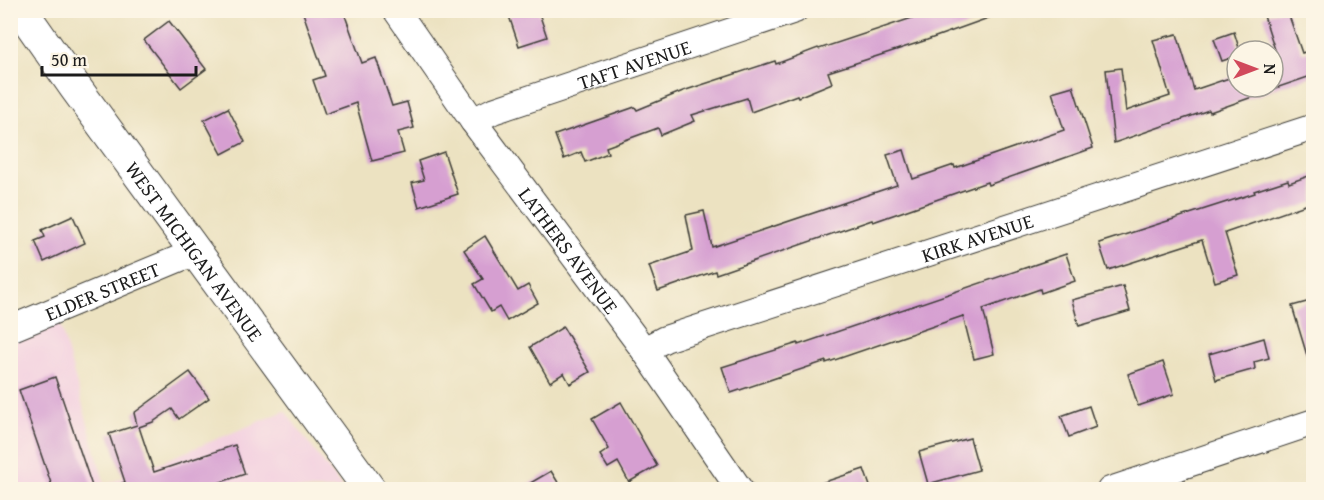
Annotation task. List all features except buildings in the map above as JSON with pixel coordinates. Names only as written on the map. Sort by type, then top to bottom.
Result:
[{"type":"main road","name":"WEST MICHIGAN AVENUE","points":[[21,10],[195,252],[370,489]]},
{"type":"street","name":"LATHERS AVENUE","points":[[396,10],[473,121],[644,350],[740,489]]},
{"type":"street","name":"TAFT AVENUE","points":[[473,121],[493,111],[795,10]]},
{"type":"street","name":"KIRK AVENUE","points":[[644,350],[676,335],[1314,127]]},
{"type":"street","name":"ELDER STREET","points":[[10,329],[195,252]]},
{"type":"street","points":[[1110,489],[1314,422]]},
{"type":"shaded area","points":[[58,317],[105,485],[285,411],[343,489],[11,490],[11,337]]}]
